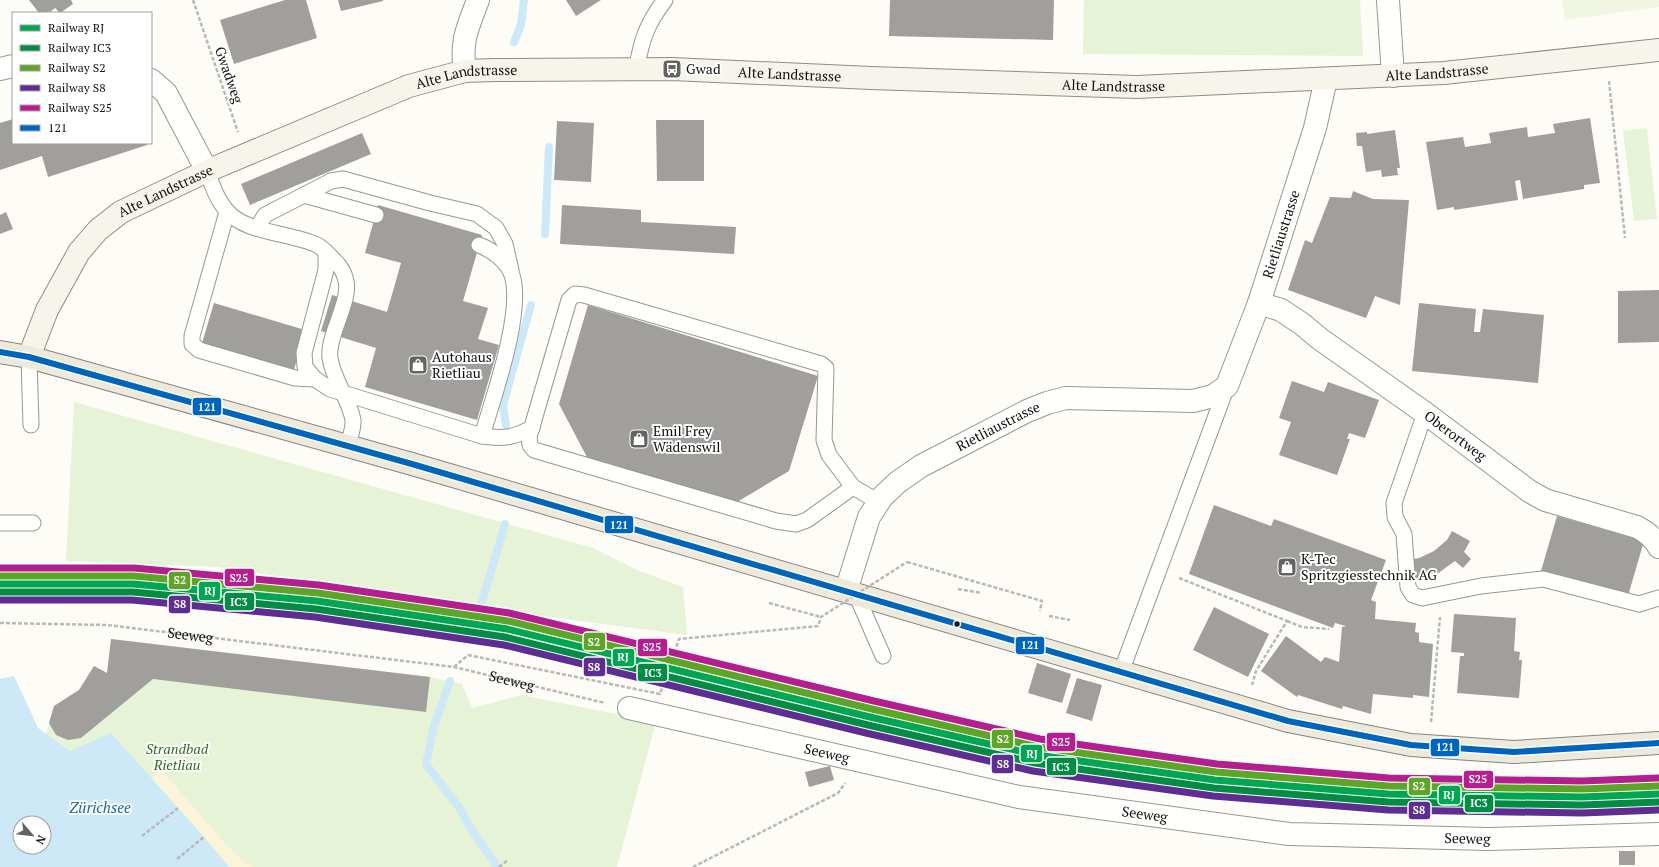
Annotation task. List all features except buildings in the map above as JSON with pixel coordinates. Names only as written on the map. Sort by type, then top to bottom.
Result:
[{"type":"main road","points":[[0,352],[30,357],[348,446],[1288,721],[1412,745],[1514,752],[1659,743]]},
{"type":"street","points":[[465,71],[463,55],[464,38],[478,0]]},
{"type":"street","points":[[1388,0],[1393,76]]},
{"type":"street","name":"Alte Landstrasse","points":[[30,357],[47,310],[79,252],[98,230],[121,212],[207,171],[246,156],[409,86],[465,71],[636,70],[741,72],[879,79],[1138,87],[1444,73],[1659,50]]},
{"type":"street","points":[[0,69],[12,66]]},
{"type":"street","name":"Rietliaustrasse","points":[[851,593],[868,517],[878,502],[898,482],[921,466],[1027,411],[1066,398],[1193,402],[1213,396],[1227,386],[1259,303],[1315,128],[1326,79]]},
{"type":"street","points":[[152,81],[166,93],[207,171]]},
{"type":"street","name":"Oberortweg","points":[[1259,303],[1281,310],[1302,324],[1320,339],[1529,491],[1545,500],[1637,527],[1647,532],[1654,538],[1659,547]]},
{"type":"street","name":"Seeweg","points":[[629,708],[1019,797],[1289,834],[1488,839],[1659,834]]},
{"type":"lane","points":[[636,70],[642,40],[654,15],[666,0]]},
{"type":"lane","points":[[207,171],[214,189],[227,212],[241,222],[257,228],[316,245],[326,252],[342,269],[347,283],[344,302],[333,338],[330,357],[335,377],[344,393],[353,421],[348,446]]},
{"type":"lane","points":[[257,228],[265,215],[331,181],[342,179],[430,203],[478,214],[496,228],[505,244],[512,275],[514,308],[510,338],[482,436]]},
{"type":"lane","points":[[304,195],[376,215]]},
{"type":"lane","points":[[227,212],[192,336],[192,344],[200,350],[295,378],[315,379]]},
{"type":"lane","points":[[479,245],[489,249],[502,260],[512,275]]},
{"type":"lane","points":[[326,252],[326,270],[304,353],[305,367],[315,379],[330,388],[344,393],[482,436],[501,438],[518,435],[532,428]]},
{"type":"lane","points":[[853,487],[807,520],[796,524],[776,521],[534,450],[530,444],[529,437],[569,300],[575,294],[584,295],[821,364],[826,368],[827,377],[824,440],[829,454],[853,487],[878,502]]},
{"type":"lane","points":[[30,357],[31,425]]},
{"type":"lane","name":"Rietliaustrasse","points":[[1120,672],[1227,386]]},
{"type":"lane","points":[[1425,414],[1394,503],[1395,517],[1404,534],[1408,587],[1413,595],[1422,598],[1481,586],[1543,579],[1640,604],[1659,598]]},
{"type":"lane","points":[[0,523],[33,523]]},
{"type":"lane","points":[[851,593],[883,656]]},
{"type":"path","name":"Gwadweg","points":[[193,0],[246,156]]},
{"type":"path","points":[[1615,80],[1608,81],[1624,238]]},
{"type":"path","points":[[454,667],[468,654],[660,694],[679,639],[818,626],[821,617],[907,562],[1042,601],[1040,611]]},
{"type":"path","points":[[1158,570],[1302,627],[1329,629]]},
{"type":"path","points":[[958,589],[981,593]]},
{"type":"path","points":[[769,603],[821,617]]},
{"type":"path","points":[[1432,713],[1440,614]]},
{"type":"path","points":[[1049,616],[1070,620]]},
{"type":"path","points":[[1245,708],[1256,671],[1287,621]]},
{"type":"path","name":"Seeweg","points":[[0,623],[107,625],[454,667],[629,708]]},
{"type":"path","points":[[693,867],[838,793],[860,761]]},
{"type":"path","points":[[142,836],[178,808]]},
{"type":"path","points":[[177,859],[204,837]]},
{"type":"path","points":[[499,867],[508,860]]},
{"type":"green space","points":[[1084,0],[1360,0],[1363,56],[1083,54]]},
{"type":"green space","points":[[1562,0],[1659,0],[1659,7],[1565,20]]},
{"type":"green space","points":[[1647,128],[1657,219],[1634,221],[1623,131]]},
{"type":"green space","points":[[74,402],[593,548],[637,570],[683,587],[687,635],[526,614],[218,567],[66,561]]},
{"type":"green space","name":"Strandbad Rietliau","points":[[111,639],[430,677],[462,684],[472,708],[521,695],[656,722],[617,867],[9,867],[16,855],[52,855],[52,815],[39,815],[0,749],[20,689],[38,728],[46,734],[54,706],[79,690],[94,666],[107,673]]},
{"type":"sand","points":[[159,767],[228,847],[247,864],[254,867],[229,867],[152,780]]},
{"type":"water","name":"Zürichsee","points":[[14,676],[38,728],[70,751],[111,733],[229,867],[0,867],[0,679]]},
{"type":"waterway","points":[[514,42],[521,25],[524,0]]},
{"type":"waterway","points":[[545,234],[549,147]]},
{"type":"waterway","points":[[506,425],[503,405],[531,305]]},
{"type":"waterway","points":[[482,602],[505,524]]},
{"type":"waterway","points":[[450,681],[434,726],[426,764],[460,809],[496,867]]},
{"type":"rail line","name":"S25","points":[[0,568],[134,568],[319,585],[509,613],[874,701],[1040,739],[1217,764],[1389,778],[1582,781],[1658,778]]},
{"type":"rail line","name":"S2","points":[[0,576],[134,576],[318,593],[508,621],[872,709],[1038,747],[1216,772],[1388,786],[1582,789],[1659,786]]},
{"type":"rail line","name":"RJ","points":[[0,584],[133,584],[317,601],[507,629],[870,717],[1037,755],[1215,780],[1388,794],[1582,797],[1659,794]]},
{"type":"rail line","name":"IC3","points":[[0,592],[133,592],[316,609],[505,637],[868,725],[1035,763],[1214,788],[1388,802],[1582,805],[1659,802]]},
{"type":"rail line","name":"S8","points":[[0,600],[132,600],[315,617],[504,645],[866,733],[1033,771],[1213,796],[1388,810],[1582,813],[1659,810]]},
{"type":"transit line","name":"121","points":[[0,352],[29,357],[412,464],[1288,721],[1411,745],[1514,752],[1659,743]]},
{"type":"place","name":"Gwad","points":[[672,69]]},
{"type":"place","name":"Autohaus Rietliau","points":[[418,365]]},
{"type":"place","name":"Emil Frey Wädenswil","points":[[639,439]]},
{"type":"place","name":"K-Tec Spritzgiesstechnik AG","points":[[1287,567]]}]
